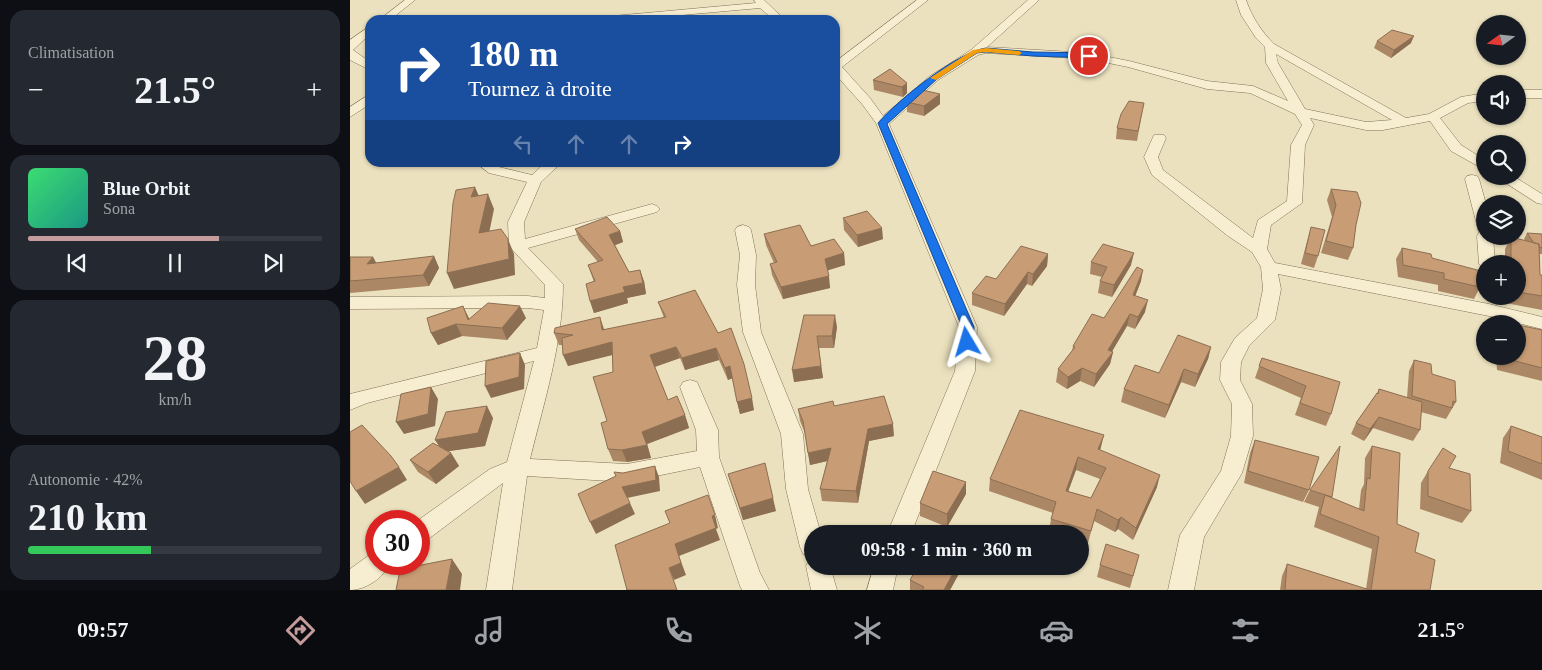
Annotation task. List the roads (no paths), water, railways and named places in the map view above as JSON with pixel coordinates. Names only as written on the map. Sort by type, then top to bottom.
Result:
[{"type":"street","points":[[390,15],[406,5],[410,0]]},
{"type":"street","points":[[882,123],[934,78],[975,52],[1034,0]]},
{"type":"street","points":[[1241,0],[1246,15],[1260,36],[1270,46],[1404,122]]},
{"type":"street","points":[[840,63],[917,1]]},
{"type":"street","points":[[635,15],[761,2],[775,15]]},
{"type":"street","points":[[350,48],[365,33]]},
{"type":"street","points":[[1259,249],[1264,223],[1294,203],[1298,145],[1308,125],[1272,62],[1270,46]]},
{"type":"street","points":[[975,52],[986,50],[1089,56],[1129,64],[1208,85],[1253,90],[1302,112],[1366,126],[1383,126],[1433,117],[1465,100],[1476,98]]},
{"type":"street","points":[[350,53],[354,58],[365,64]]},
{"type":"street","points":[[840,72],[866,101],[882,123],[968,327],[965,371],[903,525]]},
{"type":"street","points":[[1526,94],[1542,94]]},
{"type":"street","points":[[350,113],[365,102]]},
{"type":"street","points":[[1433,117],[1456,148],[1476,160]]},
{"type":"street","points":[[1159,138],[1151,157],[1157,172],[1234,233],[1259,249],[1269,267],[1272,289],[1266,320],[1242,342],[1231,362],[1230,380],[1242,404],[1242,436],[1230,473],[1192,535],[1181,590]]},
{"type":"street","points":[[490,167],[494,170],[535,180]]},
{"type":"street","points":[[499,590],[517,466],[546,352],[554,305],[554,284],[517,246],[516,222],[535,180],[549,167]]},
{"type":"street","points":[[1472,179],[1476,195]]},
{"type":"street","points":[[1517,185],[1542,200]]},
{"type":"street","points":[[517,246],[652,209]]},
{"type":"street","points":[[743,230],[748,255],[746,285],[752,332],[792,434],[796,489],[806,525]]},
{"type":"street","points":[[1269,267],[1476,301]]},
{"type":"street","points":[[350,303],[528,302],[554,305]]},
{"type":"street","points":[[1494,305],[1542,323]]},
{"type":"street","points":[[350,403],[361,397],[546,352]]},
{"type":"street","points":[[690,386],[707,430],[708,457],[749,578],[756,590]]},
{"type":"street","points":[[430,525],[498,475],[517,466],[627,473],[708,457]]},
{"type":"street","points":[[350,583],[365,572]]},
{"type":"street","points":[[820,575],[824,590]]},
{"type":"street","points":[[880,590],[884,575]]}]
